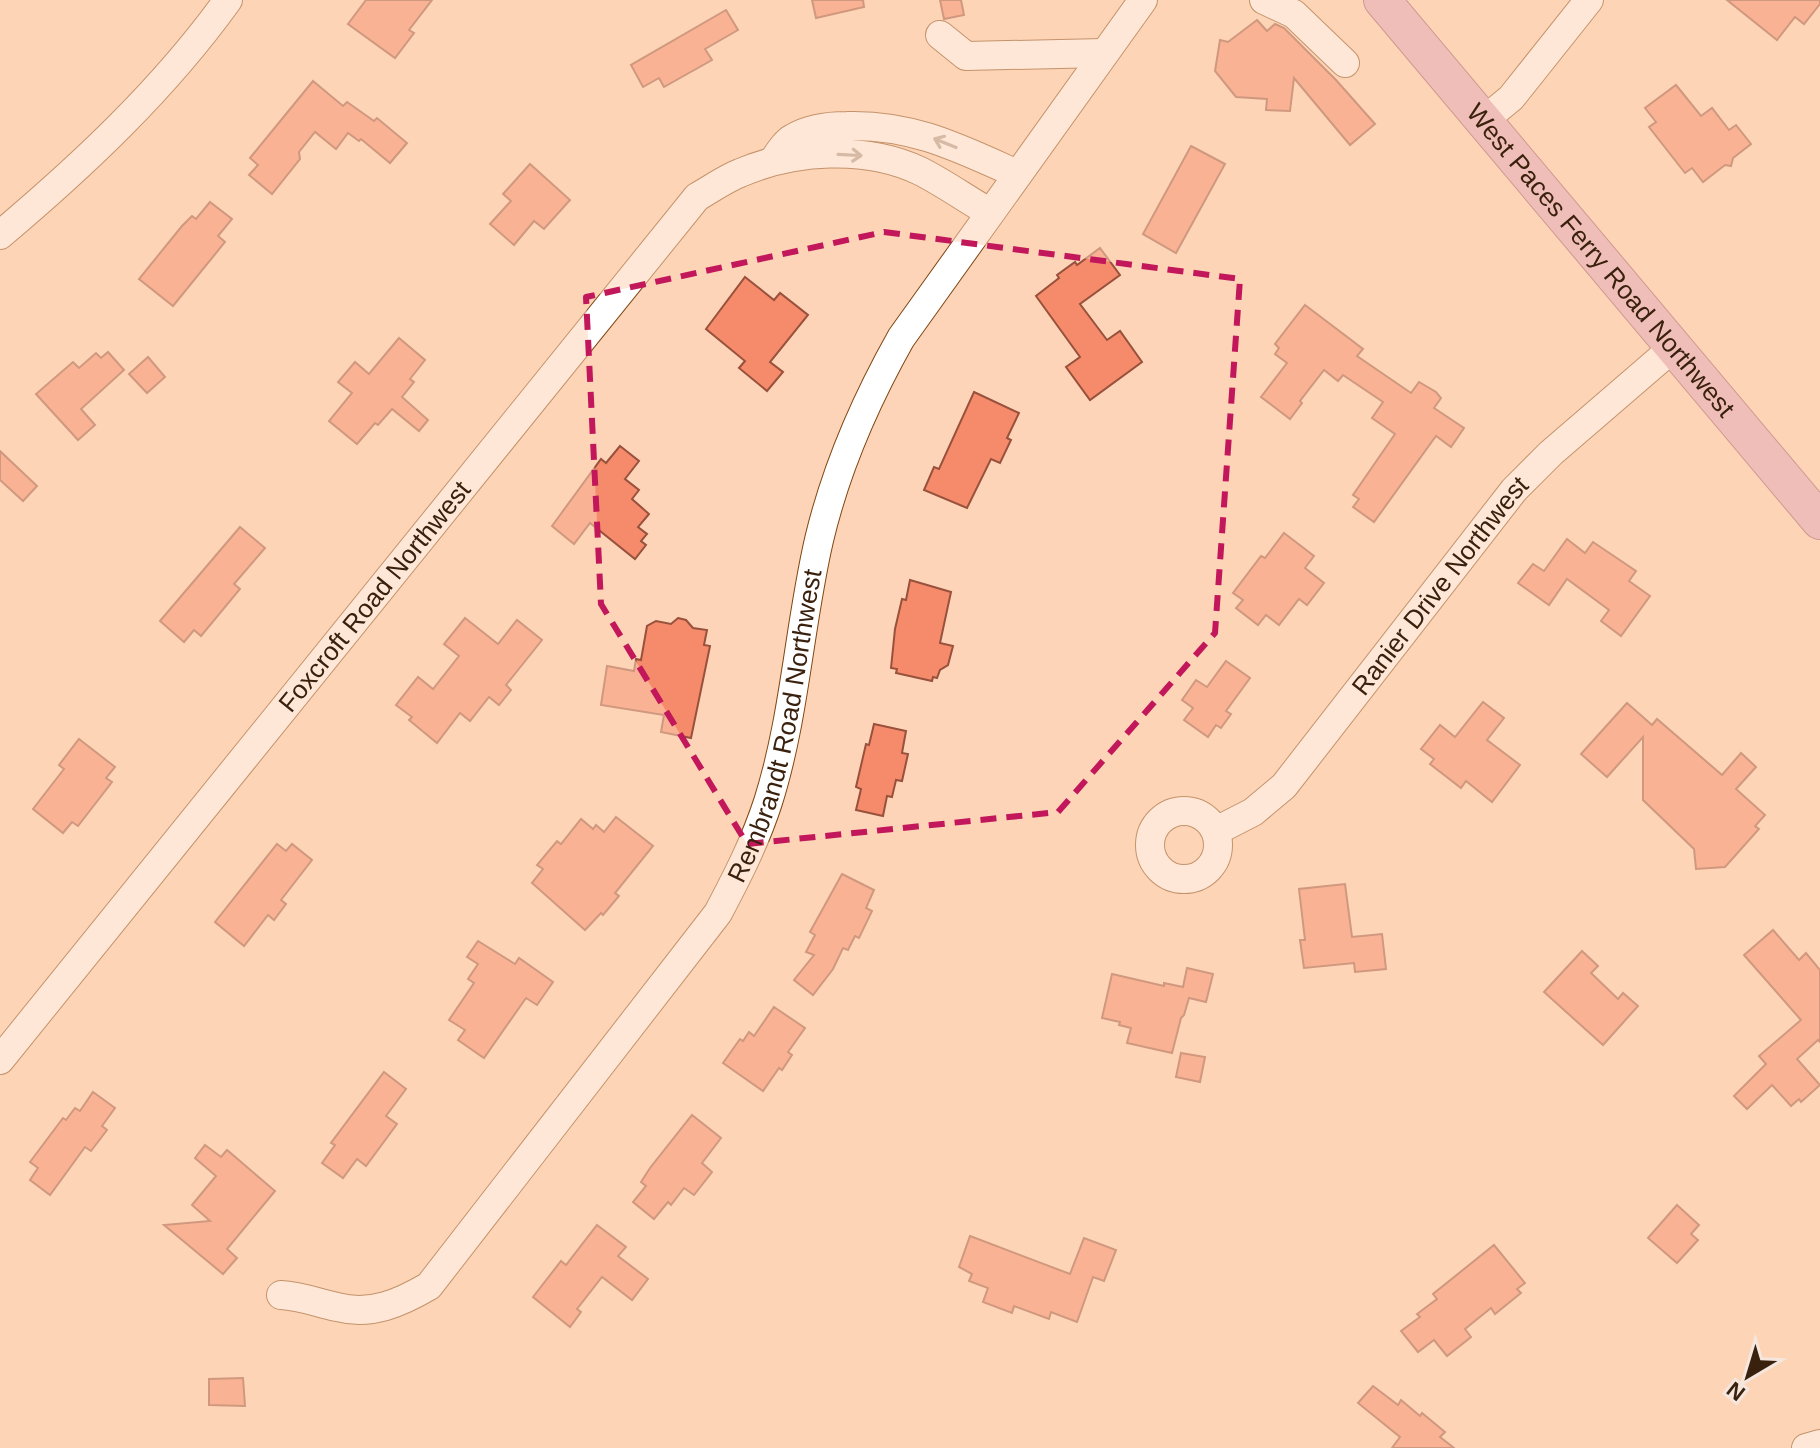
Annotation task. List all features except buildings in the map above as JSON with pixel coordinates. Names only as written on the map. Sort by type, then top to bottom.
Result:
[{"type":"main road","name":"West Paces Ferry Road Northwest","points":[[1382,0],[1820,521]]},
{"type":"street","points":[[0,235],[135,110],[228,0]]},
{"type":"street","name":"Rembrandt Road Northwest","points":[[281,1295],[300,1296],[340,1308],[368,1310],[400,1303],[429,1286],[718,913],[746,861],[768,801],[788,714],[819,542],[848,447],[871,392],[901,338],[1143,0]]},
{"type":"street","points":[[1264,0],[1294,14],[1345,63]]},
{"type":"street","points":[[1483,121],[1511,98],[1589,0]]},
{"type":"street","points":[[940,35],[966,56],[1104,53]]},
{"type":"street","name":"Foxcroft Road Northwest","points":[[773,161],[792,138],[827,126],[869,125],[910,130],[941,140],[1017,174]]},
{"type":"street","name":"Foxcroft Road Northwest","points":[[0,1060],[697,197],[736,174],[773,161],[804,155],[842,155],[887,160],[919,170],[989,212]]},
{"type":"street","name":"Ranier Drive Northwest","points":[[1216,831],[1253,812],[1284,786],[1514,490],[1551,453],[1674,347]]},
{"type":"street","points":[[1806,1448],[1820,1444]]},
{"type":"highlighted area","points":[[884,232],[1240,279],[1215,633],[1058,812],[747,844],[601,604],[586,297]]}]
